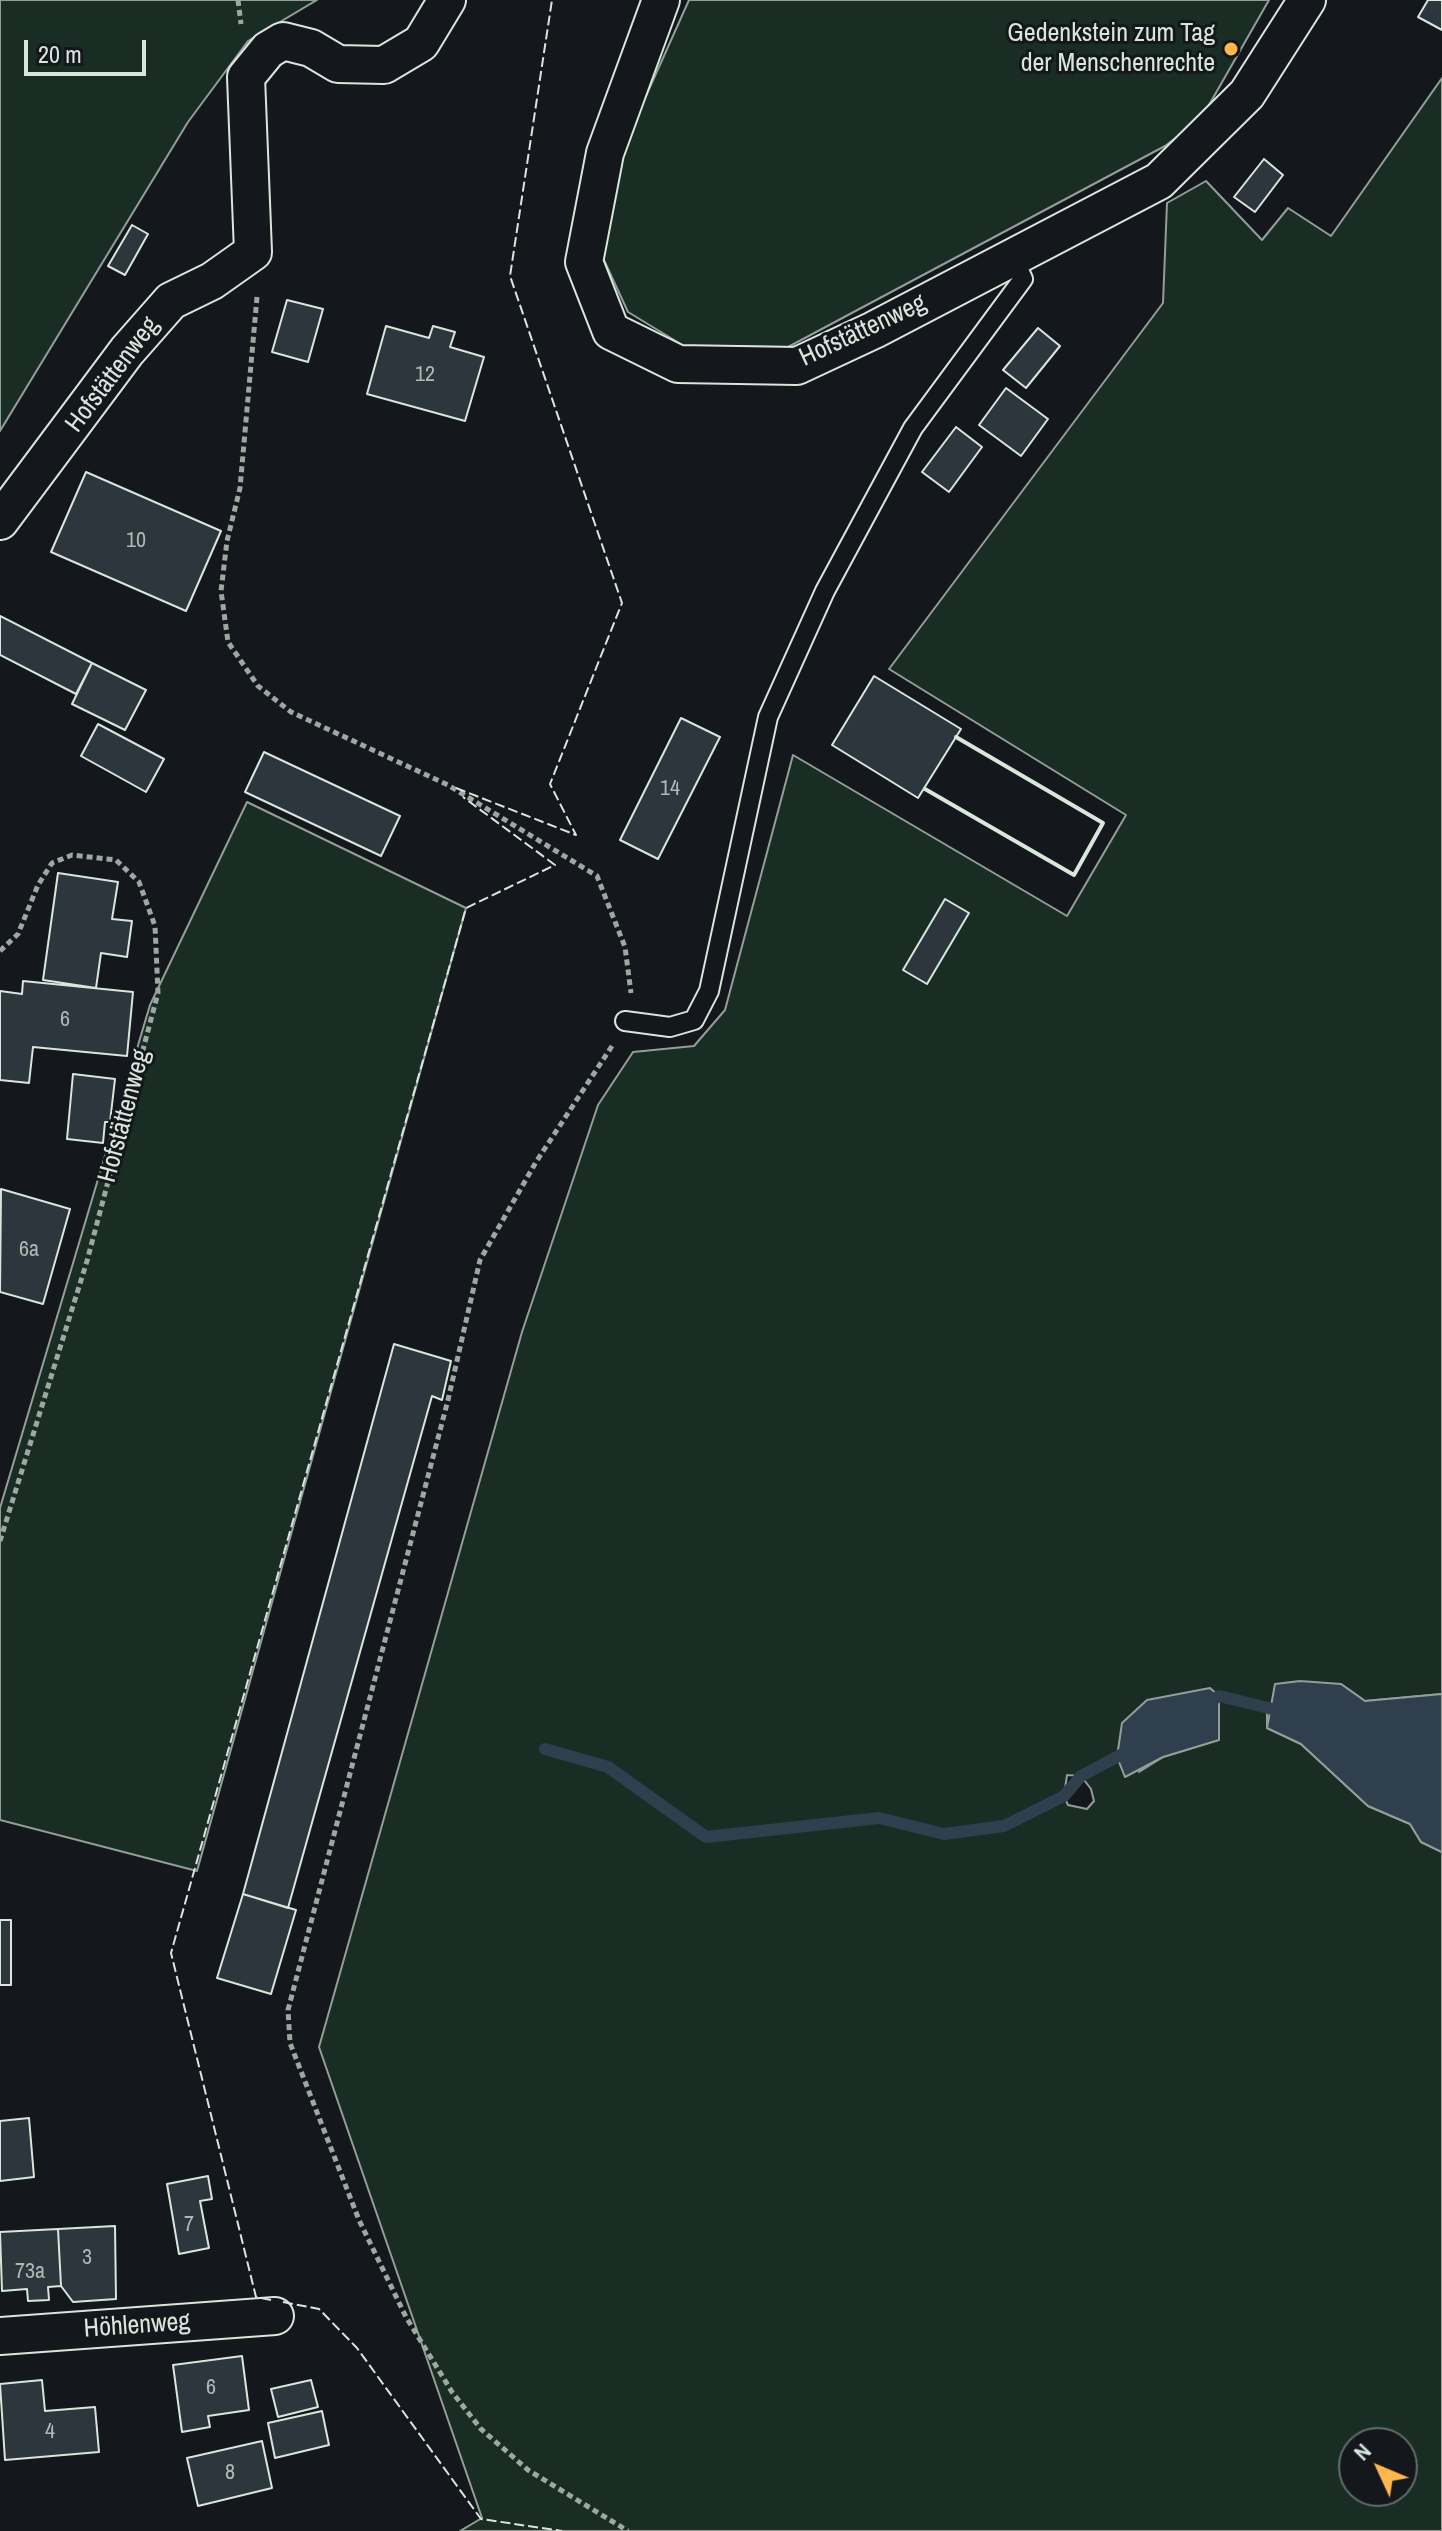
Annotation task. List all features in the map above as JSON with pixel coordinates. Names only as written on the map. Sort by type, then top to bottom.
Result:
[{"type":"street","points":[[253,252],[246,77],[268,50],[283,41],[311,48],[338,64],[384,65],[421,43],[447,0]]},
{"type":"street","name":"Hofstättenweg","points":[[661,0],[605,153],[584,262],[611,331],[678,364],[797,366],[1159,181],[1247,94],[1307,0]]},
{"type":"street","name":"Hofstättenweg","points":[[0,521],[127,351],[171,301],[212,281],[253,252]]},
{"type":"street","name":"Höhlenweg","points":[[0,2336],[275,2316]]},
{"type":"lane","points":[[625,1021],[670,1027],[694,1020],[709,991],[768,717],[825,591],[913,428],[1023,279],[1013,257]]},
{"type":"path","points":[[253,252],[258,312],[240,488],[227,541],[221,591],[228,642],[258,686],[291,712],[448,785],[597,876],[625,947],[633,1005],[607,1057],[536,1162],[480,1260],[448,1400],[288,2010],[290,2043],[359,2220],[406,2317],[452,2392],[481,2429],[528,2470],[628,2531]]},
{"type":"path","name":"Hofstättenweg","points":[[0,951],[18,934],[38,885],[52,863],[72,855],[116,860],[139,882],[155,926],[158,993],[87,1261],[0,1541]]},
{"type":"green space","points":[[0,0],[317,0],[248,41],[188,122],[0,431]]},
{"type":"green space","points":[[689,0],[1269,0],[1201,119],[1165,146],[788,347],[684,346],[628,312],[603,258],[620,154]]},
{"type":"green space","points":[[1442,78],[1442,1694],[1365,1701],[1341,1684],[1267,1710],[1267,1728],[1301,1744],[1368,1806],[1410,1824],[1421,1842],[1442,1852],[1442,2531],[460,2531],[482,2518],[319,2047],[522,1332],[598,1105],[633,1052],[694,1046],[725,1010],[793,755],[1067,916],[1126,815],[889,669],[1163,303],[1167,203],[1206,181],[1262,240],[1288,208],[1331,236]],"holes":[[[1219,1696],[1218,1740],[1163,1757],[1139,1772]],[[1067,1775],[1081,1776],[1091,1789],[1094,1801],[1087,1809],[1068,1805],[1064,1796]]]},
{"type":"green space","points":[[247,802],[466,908],[197,1871],[0,1820],[0,1508],[150,1005]]},
{"type":"water","points":[[1300,1681],[1341,1684],[1365,1701],[1442,1694],[1442,1852],[1421,1842],[1410,1824],[1368,1806],[1301,1744],[1267,1728],[1275,1684]]},
{"type":"water","points":[[1210,1688],[1219,1696],[1219,1740],[1163,1757],[1125,1777],[1117,1757],[1122,1723],[1147,1700]]},
{"type":"building","points":[[1428,0],[1442,0],[1442,30],[1418,17]]},
{"type":"building","points":[[1264,159],[1283,175],[1255,212],[1234,197]]},
{"type":"building","points":[[132,225],[148,234],[125,275],[108,266]]},
{"type":"building","points":[[287,300],[323,309],[308,362],[272,352]]},
{"type":"building","points":[[386,326],[429,338],[433,326],[455,332],[450,347],[484,357],[465,421],[367,394]]},
{"type":"building","points":[[1038,328],[1060,346],[1026,388],[1003,370]]},
{"type":"building","points":[[1006,388],[1048,419],[1021,456],[979,425]]},
{"type":"building","points":[[956,427],[982,447],[949,492],[922,472]]},
{"type":"building","points":[[86,472],[221,531],[186,611],[51,552]]},
{"type":"building","points":[[0,616],[92,663],[76,694],[0,655]]},
{"type":"building","points":[[92,663],[146,690],[125,730],[72,704]]},
{"type":"building","points":[[874,676],[961,729],[918,798],[832,745]]},
{"type":"building","points":[[681,718],[720,737],[658,859],[620,840]]},
{"type":"building","points":[[98,724],[164,759],[146,792],[81,756]]},
{"type":"building","points":[[264,752],[400,816],[381,856],[245,792]]},
{"type":"building","points":[[58,873],[118,882],[112,919],[132,921],[127,957],[101,953],[96,988],[43,980]]},
{"type":"building","points":[[945,899],[969,913],[927,984],[903,970]]},
{"type":"building","points":[[23,981],[133,992],[127,1056],[33,1047],[29,1083],[0,1080],[0,991],[22,994]]},
{"type":"building","points":[[73,1074],[115,1079],[110,1122],[105,1122],[103,1143],[67,1139]]},
{"type":"building","points":[[1,1189],[70,1209],[43,1304],[0,1292]]},
{"type":"building","points":[[394,1344],[451,1361],[442,1400],[432,1396],[288,1908],[243,1894]]},
{"type":"building","points":[[243,1894],[296,1910],[271,1994],[217,1978]]},
{"type":"building","points":[[0,1920],[11,1920],[11,1985],[0,1985]]},
{"type":"building","points":[[29,2118],[34,2177],[0,2181],[0,2121]]},
{"type":"building","points":[[208,2176],[212,2199],[200,2201],[209,2248],[179,2254],[167,2184]]},
{"type":"building","points":[[115,2226],[116,2299],[73,2302],[61,2286],[58,2229]]},
{"type":"building","points":[[58,2229],[61,2286],[48,2287],[49,2300],[28,2301],[27,2289],[2,2291],[0,2232]]},
{"type":"building","points":[[242,2356],[249,2410],[208,2416],[210,2427],[182,2432],[173,2365]]},
{"type":"building","points":[[42,2380],[45,2411],[95,2407],[99,2452],[5,2460],[0,2384]]},
{"type":"building","points":[[311,2380],[318,2407],[278,2417],[271,2389]]},
{"type":"building","points":[[322,2411],[329,2445],[275,2458],[268,2423]]},
{"type":"building","points":[[262,2441],[272,2488],[198,2506],[187,2458]]},
{"type":"waterway","points":[[1208,1703],[1219,1696],[1281,1711]]},
{"type":"waterway","points":[[545,1749],[608,1767],[706,1837],[879,1818],[944,1834],[1004,1826],[1064,1796],[1081,1776],[1130,1750]]},
{"type":"fence","points":[[456,788],[576,835],[550,784],[622,603],[510,276],[552,0]]},
{"type":"fence","points":[[271,2300],[256,2297],[171,1953],[466,908],[555,865],[463,797]]},
{"type":"fence","points":[[283,2302],[319,2309],[357,2348],[481,2519],[562,2531]]},
{"type":"wall","points":[[925,789],[1074,875],[1103,823],[956,737]]},
{"type":"place","name":"Gedenkstein zum Tag der Menschenrechte","points":[[1231,49]]}]
